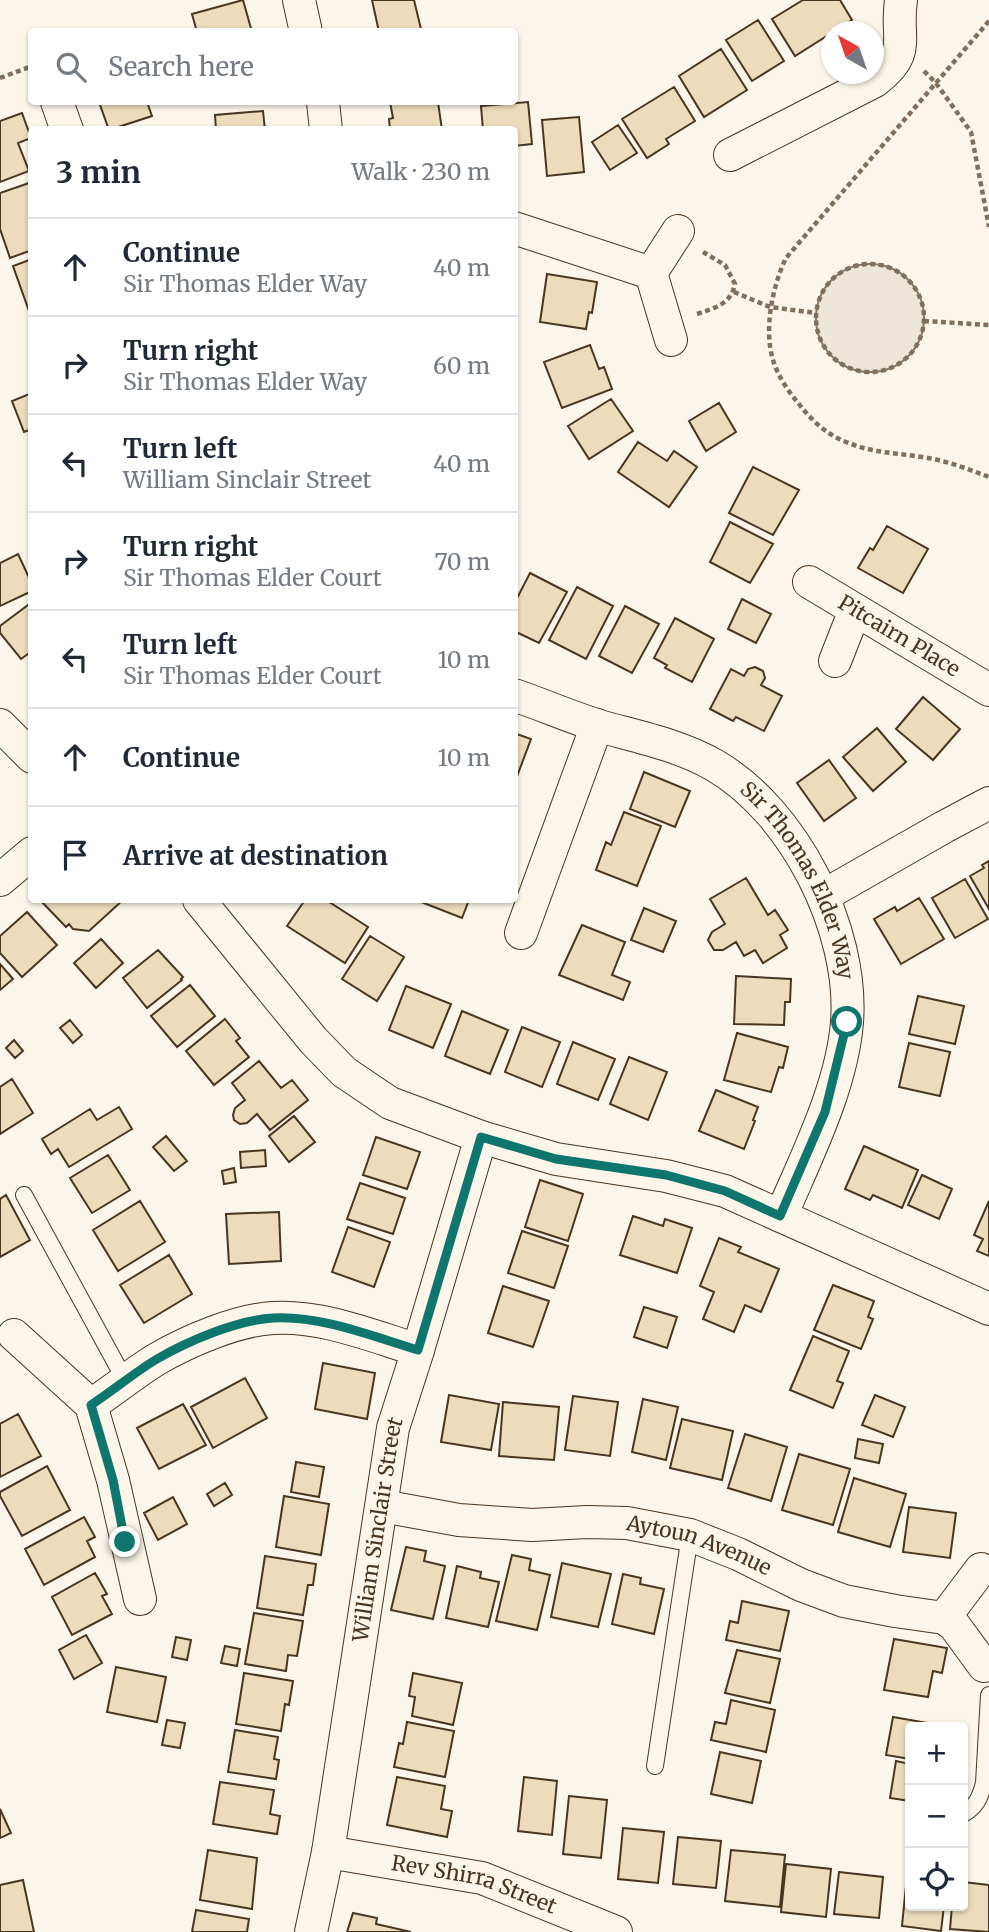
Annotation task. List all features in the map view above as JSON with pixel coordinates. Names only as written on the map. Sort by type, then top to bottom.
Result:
[{"type":"street","points":[[299,0],[305,28]]},
{"type":"street","points":[[730,155],[875,81],[887,72],[897,61],[900,51],[901,0]]},
{"type":"street","points":[[58,105],[66,126]]},
{"type":"street","points":[[323,105],[326,126]]},
{"type":"street","points":[[518,229],[650,273]]},
{"type":"street","points":[[650,273],[676,234]]},
{"type":"street","points":[[650,273],[668,330]]},
{"type":"street","name":"Pitcairn Place","points":[[809,582],[989,690]]},
{"type":"street","points":[[835,662],[855,610]]},
{"type":"street","name":"Sir Thomas Elder Way","points":[[518,696],[597,725],[656,741],[714,765],[751,794],[785,832],[804,859],[823,896],[836,932],[845,971],[847,1022],[825,1112],[780,1216]]},
{"type":"street","points":[[0,725],[28,754]]},
{"type":"street","points":[[521,933],[597,725]]},
{"type":"street","points":[[823,896],[989,803]]},
{"type":"street","points":[[0,880],[28,856]]},
{"type":"street","points":[[201,903],[313,1040],[344,1072],[390,1103],[481,1137],[556,1159],[666,1175],[725,1191],[989,1309]]},
{"type":"street","name":"William Sinclair Street","points":[[311,1932],[328,1852],[393,1428],[481,1137]]},
{"type":"street","points":[[91,1405],[156,1359],[187,1344],[242,1324],[273,1318],[339,1326],[418,1350]]},
{"type":"street","points":[[14,1335],[91,1405],[113,1480],[140,1599]]},
{"type":"street","name":"Aytoun Avenue","points":[[382,1506],[459,1520],[532,1525],[627,1523],[690,1535],[738,1554],[801,1585],[844,1601],[944,1618]]},
{"type":"street","points":[[981,1569],[944,1618],[954,1625],[987,1681]]},
{"type":"street","name":"Rev Shirra Street","points":[[328,1852],[482,1878],[616,1932]]},
{"type":"lane","points":[[24,1195],[126,1381]]},
{"type":"lane","points":[[655,1766],[690,1535]]},
{"type":"lane","points":[[968,1811],[980,1797],[984,1783],[987,1681]]},
{"type":"path","points":[[989,21],[786,258],[778,274],[770,307],[774,362],[787,389],[824,430],[849,443],[886,454],[924,457],[989,477]]},
{"type":"path","points":[[0,78],[28,68]]},
{"type":"path","points":[[936,83],[971,132],[989,227]]},
{"type":"path","points":[[668,330],[726,303],[736,284],[724,265],[676,234]]},
{"type":"path","points":[[865,264],[883,265],[901,273],[914,286],[922,303],[924,321],[920,338],[912,353],[898,364],[882,371],[866,372],[849,368],[834,359],[820,338],[816,313],[821,295],[831,279],[847,269],[865,264]]},
{"type":"path","points":[[734,292],[770,307],[816,313]]},
{"type":"path","points":[[924,321],[989,325]]},
{"type":"shaded area","points":[[870,264],[891,268],[908,280],[920,297],[924,318],[920,339],[908,356],[891,368],[870,372],[849,368],[832,356],[820,339],[816,318],[820,297],[832,280],[849,268]]},
{"type":"building","points":[[243,0],[251,28],[196,28],[192,14]]},
{"type":"building","points":[[372,0],[414,0],[421,28],[378,28]]},
{"type":"building","points":[[803,0],[840,0],[852,20],[821,21],[821,40],[795,56],[772,19]]},
{"type":"building","points":[[758,20],[784,61],[752,81],[726,40]]},
{"type":"building","points":[[721,49],[747,90],[704,117],[679,76]]},
{"type":"building","points":[[674,87],[695,121],[666,139],[669,144],[647,158],[622,119]]},
{"type":"building","points":[[528,102],[532,144],[518,146],[518,126],[483,126],[481,106],[518,105]]},
{"type":"building","points":[[100,105],[148,105],[152,116],[121,126],[108,126]]},
{"type":"building","points":[[391,105],[438,105],[441,126],[390,126],[389,119],[393,118]]},
{"type":"building","points":[[263,111],[265,126],[216,126],[215,115]]},
{"type":"building","points":[[22,113],[28,130],[28,139],[18,143],[28,171],[0,182],[0,121]]},
{"type":"building","points":[[579,117],[584,172],[547,176],[542,120]]},
{"type":"building","points":[[618,125],[637,153],[610,170],[592,142]]},
{"type":"building","points":[[28,183],[28,251],[10,258],[0,229],[0,193]]},
{"type":"building","points":[[28,260],[28,308],[13,266]]},
{"type":"building","points":[[547,274],[597,282],[592,313],[589,312],[586,329],[540,322]]},
{"type":"building","points":[[590,345],[599,369],[604,367],[612,389],[562,408],[544,362]]},
{"type":"building","points":[[28,395],[28,430],[24,432],[12,401]]},
{"type":"building","points":[[611,399],[633,431],[589,459],[568,426]]},
{"type":"building","points":[[719,403],[736,432],[706,451],[689,421]]},
{"type":"building","points":[[638,442],[667,461],[674,451],[697,467],[669,507],[618,472]]},
{"type":"building","points":[[753,467],[799,490],[773,535],[729,513]]},
{"type":"building","points":[[730,522],[773,544],[750,583],[710,562]]},
{"type":"building","points":[[887,526],[928,549],[903,593],[858,568],[870,548],[873,550]]},
{"type":"building","points":[[18,554],[28,575],[28,593],[0,606],[0,563]]},
{"type":"building","points":[[530,573],[567,592],[539,643],[518,633],[518,596]]},
{"type":"building","points":[[577,587],[613,606],[586,659],[549,640]]},
{"type":"building","points":[[742,599],[771,614],[756,643],[728,629]]},
{"type":"building","points":[[28,605],[28,654],[21,659],[0,633],[0,626]]},
{"type":"building","points":[[625,606],[659,624],[632,673],[599,656]]},
{"type":"building","points":[[675,618],[714,639],[692,682],[665,668],[667,665],[654,658]]},
{"type":"building","points":[[755,667],[763,671],[765,678],[761,685],[782,696],[764,731],[736,717],[733,721],[710,709],[731,669],[744,676],[748,669]]},
{"type":"building","points":[[923,697],[960,729],[933,760],[896,729]]},
{"type":"building","points":[[877,728],[906,762],[873,791],[843,757]]},
{"type":"building","points":[[518,734],[531,739],[518,774]]},
{"type":"building","points":[[829,760],[856,798],[824,821],[797,783]]},
{"type":"building","points":[[644,772],[690,791],[675,827],[630,809]]},
{"type":"building","points":[[624,812],[661,826],[637,886],[596,870],[606,842],[611,845]]},
{"type":"building","points":[[989,861],[989,909],[970,876],[984,868],[982,865]]},
{"type":"building","points":[[746,878],[768,915],[775,910],[788,930],[780,935],[787,948],[763,963],[755,950],[744,956],[736,942],[723,950],[714,950],[708,940],[712,932],[725,924],[710,899]]},
{"type":"building","points":[[965,879],[988,919],[955,938],[932,898]]},
{"type":"building","points":[[919,898],[944,939],[901,964],[874,919],[895,907],[897,911]]},
{"type":"building","points":[[43,903],[120,903],[89,931],[73,929],[69,924],[66,927]]},
{"type":"building","points":[[303,903],[331,903],[368,927],[345,963],[287,926]]},
{"type":"building","points":[[424,903],[468,903],[462,918]]},
{"type":"building","points":[[644,908],[676,921],[663,952],[631,940]]},
{"type":"building","points":[[27,912],[57,945],[22,977],[0,953],[0,936]]},
{"type":"building","points":[[582,925],[625,942],[612,975],[630,982],[623,1000],[559,975]]},
{"type":"building","points":[[370,936],[404,957],[377,1001],[342,979]]},
{"type":"building","points":[[101,939],[123,963],[96,988],[74,963]]},
{"type":"building","points":[[158,950],[183,977],[147,1008],[123,978]]},
{"type":"building","points":[[0,964],[13,979],[0,990]]},
{"type":"building","points":[[736,976],[791,979],[790,1002],[785,1002],[784,1025],[734,1024]]},
{"type":"building","points":[[190,985],[215,1016],[177,1047],[151,1016]]},
{"type":"building","points":[[406,986],[451,1004],[433,1048],[389,1030]]},
{"type":"building","points":[[918,996],[964,1006],[955,1044],[909,1034]]},
{"type":"building","points":[[462,1011],[508,1030],[490,1074],[445,1056]]},
{"type":"building","points":[[225,1019],[240,1038],[236,1041],[249,1057],[214,1085],[186,1051]]},
{"type":"building","points":[[70,1020],[82,1035],[73,1043],[60,1028]]},
{"type":"building","points":[[522,1027],[560,1042],[542,1087],[505,1072]]},
{"type":"building","points":[[737,1033],[788,1047],[783,1068],[779,1067],[771,1092],[724,1080]]},
{"type":"building","points":[[14,1040],[23,1051],[15,1058],[6,1048]]},
{"type":"building","points":[[573,1042],[615,1059],[598,1100],[557,1084]]},
{"type":"building","points":[[909,1043],[950,1052],[940,1096],[899,1087]]},
{"type":"building","points":[[629,1057],[667,1072],[648,1120],[610,1104]]},
{"type":"building","points":[[259,1061],[281,1088],[292,1080],[308,1100],[270,1130],[257,1114],[247,1123],[240,1124],[234,1120],[233,1115],[235,1108],[245,1100],[232,1083]]},
{"type":"building","points":[[12,1079],[33,1113],[0,1134],[0,1087]]},
{"type":"building","points":[[716,1090],[758,1107],[744,1149],[699,1131]]},
{"type":"building","points":[[119,1107],[132,1129],[69,1167],[58,1149],[51,1154],[42,1139],[90,1109],[97,1120]]},
{"type":"building","points":[[294,1116],[315,1142],[289,1162],[269,1136]]},
{"type":"building","points":[[166,1136],[187,1161],[174,1171],[153,1147]]},
{"type":"building","points":[[376,1137],[420,1152],[407,1189],[363,1175]]},
{"type":"building","points":[[864,1146],[918,1170],[902,1208],[873,1195],[870,1200],[845,1189]]},
{"type":"building","points":[[265,1150],[266,1166],[241,1168],[240,1152]]},
{"type":"building","points":[[108,1155],[130,1190],[92,1213],[70,1178]]},
{"type":"building","points":[[234,1168],[236,1182],[224,1184],[222,1171]]},
{"type":"building","points":[[922,1175],[952,1189],[939,1219],[908,1205]]},
{"type":"building","points":[[540,1180],[583,1194],[568,1241],[525,1227]]},
{"type":"building","points":[[360,1183],[405,1198],[393,1234],[347,1219]]},
{"type":"building","points":[[6,1195],[30,1240],[0,1257],[0,1199]]},
{"type":"building","points":[[140,1201],[165,1242],[118,1271],[93,1230]]},
{"type":"building","points":[[989,1201],[989,1256],[977,1251],[983,1239],[974,1235]]},
{"type":"building","points":[[279,1212],[281,1261],[229,1264],[226,1214]]},
{"type":"building","points":[[633,1216],[663,1226],[665,1219],[692,1228],[677,1273],[620,1255]]},
{"type":"building","points":[[348,1227],[390,1242],[374,1287],[332,1272]]},
{"type":"building","points":[[522,1231],[568,1246],[554,1288],[508,1273]]},
{"type":"building","points":[[719,1238],[741,1247],[738,1252],[779,1269],[761,1312],[745,1305],[734,1332],[703,1319],[714,1292],[700,1286]]},
{"type":"building","points":[[169,1255],[192,1294],[144,1323],[120,1285]]},
{"type":"building","points":[[833,1285],[874,1301],[868,1317],[873,1319],[861,1349],[814,1330]]},
{"type":"building","points":[[503,1286],[549,1301],[533,1347],[488,1333]]},
{"type":"building","points":[[644,1307],[677,1317],[667,1348],[634,1337]]},
{"type":"building","points":[[813,1336],[849,1351],[837,1381],[843,1383],[833,1408],[790,1390]]},
{"type":"building","points":[[323,1363],[375,1373],[367,1419],[315,1409]]},
{"type":"building","points":[[245,1378],[267,1418],[213,1448],[191,1407]]},
{"type":"building","points":[[449,1395],[499,1404],[491,1450],[441,1442]]},
{"type":"building","points":[[875,1395],[905,1407],[893,1437],[862,1425]]},
{"type":"building","points":[[573,1396],[618,1402],[610,1456],[565,1450]]},
{"type":"building","points":[[643,1399],[678,1407],[666,1460],[632,1452]]},
{"type":"building","points":[[503,1402],[559,1407],[554,1460],[499,1456]]},
{"type":"building","points":[[183,1404],[206,1445],[159,1469],[137,1428]]},
{"type":"building","points":[[18,1414],[41,1456],[0,1477],[0,1424]]},
{"type":"building","points":[[682,1419],[733,1431],[722,1480],[670,1468]]},
{"type":"building","points":[[745,1434],[787,1447],[771,1501],[728,1488]]},
{"type":"building","points":[[858,1439],[883,1444],[879,1463],[855,1458]]},
{"type":"building","points":[[799,1454],[850,1469],[833,1525],[782,1510]]},
{"type":"building","points":[[296,1462],[324,1467],[319,1497],[291,1492]]},
{"type":"building","points":[[47,1466],[70,1510],[22,1536],[0,1492]]},
{"type":"building","points":[[854,1478],[906,1494],[890,1547],[838,1532]]},
{"type":"building","points":[[225,1483],[232,1495],[214,1506],[207,1494]]},
{"type":"building","points":[[284,1496],[329,1504],[321,1555],[276,1547]]},
{"type":"building","points":[[173,1497],[187,1524],[158,1540],[144,1513]]},
{"type":"building","points":[[909,1507],[956,1513],[950,1558],[903,1552]]},
{"type":"building","points":[[84,1517],[95,1537],[87,1541],[95,1557],[44,1585],[25,1549]]},
{"type":"building","points":[[406,1547],[426,1551],[424,1561],[445,1566],[433,1619],[391,1610]]},
{"type":"building","points":[[512,1555],[531,1559],[529,1570],[550,1575],[537,1630],[496,1621]]},
{"type":"building","points":[[265,1556],[316,1564],[313,1585],[308,1585],[303,1615],[257,1608]]},
{"type":"building","points":[[562,1563],[611,1574],[598,1627],[551,1617]]},
{"type":"building","points":[[457,1566],[481,1572],[480,1578],[499,1582],[488,1627],[446,1618]]},
{"type":"building","points":[[95,1573],[107,1594],[102,1596],[112,1614],[72,1635],[52,1597]]},
{"type":"building","points":[[623,1574],[641,1578],[640,1584],[664,1589],[654,1634],[612,1624]]},
{"type":"building","points":[[742,1601],[789,1611],[780,1651],[726,1640],[730,1621],[738,1623]]},
{"type":"building","points":[[254,1613],[303,1621],[297,1656],[288,1655],[286,1671],[245,1664]]},
{"type":"building","points":[[86,1635],[102,1663],[74,1679],[59,1650]]},
{"type":"building","points":[[176,1637],[191,1640],[187,1660],[172,1657]]},
{"type":"building","points":[[894,1639],[947,1648],[942,1673],[933,1671],[928,1697],[884,1690]]},
{"type":"building","points":[[225,1646],[240,1649],[237,1666],[221,1663]]},
{"type":"building","points":[[737,1650],[780,1659],[770,1703],[725,1693]]},
{"type":"building","points":[[116,1667],[166,1677],[157,1722],[107,1712]]},
{"type":"building","points":[[244,1673],[293,1681],[289,1705],[285,1704],[281,1731],[236,1724]]},
{"type":"building","points":[[413,1673],[462,1683],[453,1725],[412,1716],[415,1697],[409,1696]]},
{"type":"building","points":[[731,1700],[775,1710],[766,1752],[711,1740],[715,1722],[726,1724]]},
{"type":"building","points":[[893,1717],[922,1722],[905,1722],[905,1758],[886,1755]]},
{"type":"building","points":[[167,1720],[185,1723],[180,1748],[162,1745]]},
{"type":"building","points":[[407,1722],[454,1731],[445,1777],[394,1767],[399,1743],[403,1744]]},
{"type":"building","points":[[235,1730],[278,1737],[274,1759],[279,1760],[276,1779],[228,1772]]},
{"type":"building","points":[[720,1752],[761,1761],[752,1803],[711,1794]]},
{"type":"building","points":[[896,1761],[905,1763],[905,1800],[890,1798]]},
{"type":"building","points":[[397,1777],[445,1786],[441,1809],[452,1811],[447,1837],[387,1825]]},
{"type":"building","points":[[524,1777],[557,1781],[552,1835],[518,1831]]},
{"type":"building","points":[[220,1782],[274,1790],[270,1814],[280,1816],[277,1834],[213,1824]]},
{"type":"building","points":[[569,1796],[607,1800],[601,1858],[563,1854]]},
{"type":"building","points":[[0,1809],[11,1833],[0,1838]]},
{"type":"building","points":[[623,1828],[664,1832],[658,1883],[618,1879]]},
{"type":"building","points":[[678,1837],[721,1841],[716,1888],[673,1884]]},
{"type":"building","points":[[208,1850],[257,1858],[252,1909],[200,1900]]},
{"type":"building","points":[[731,1850],[785,1855],[780,1907],[725,1901]]},
{"type":"building","points":[[786,1864],[831,1869],[826,1917],[781,1912]]},
{"type":"building","points":[[839,1872],[883,1877],[879,1918],[834,1914]]},
{"type":"building","points":[[23,1880],[34,1932],[0,1932],[0,1885]]},
{"type":"building","points":[[968,1883],[989,1885],[989,1932],[950,1929],[952,1911],[968,1911]]},
{"type":"building","points":[[905,1896],[905,1911],[943,1911],[941,1931],[902,1926]]},
{"type":"building","points":[[196,1910],[249,1919],[247,1932],[192,1932]]},
{"type":"building","points":[[353,1913],[377,1918],[376,1924],[411,1932],[347,1932]]},
{"type":"route","points":[[125,1542],[113,1480],[91,1405],[156,1359],[187,1344],[242,1324],[273,1318],[339,1326],[418,1350],[481,1137],[556,1159],[666,1175],[725,1191],[780,1216],[825,1112],[847,1022]]}]
